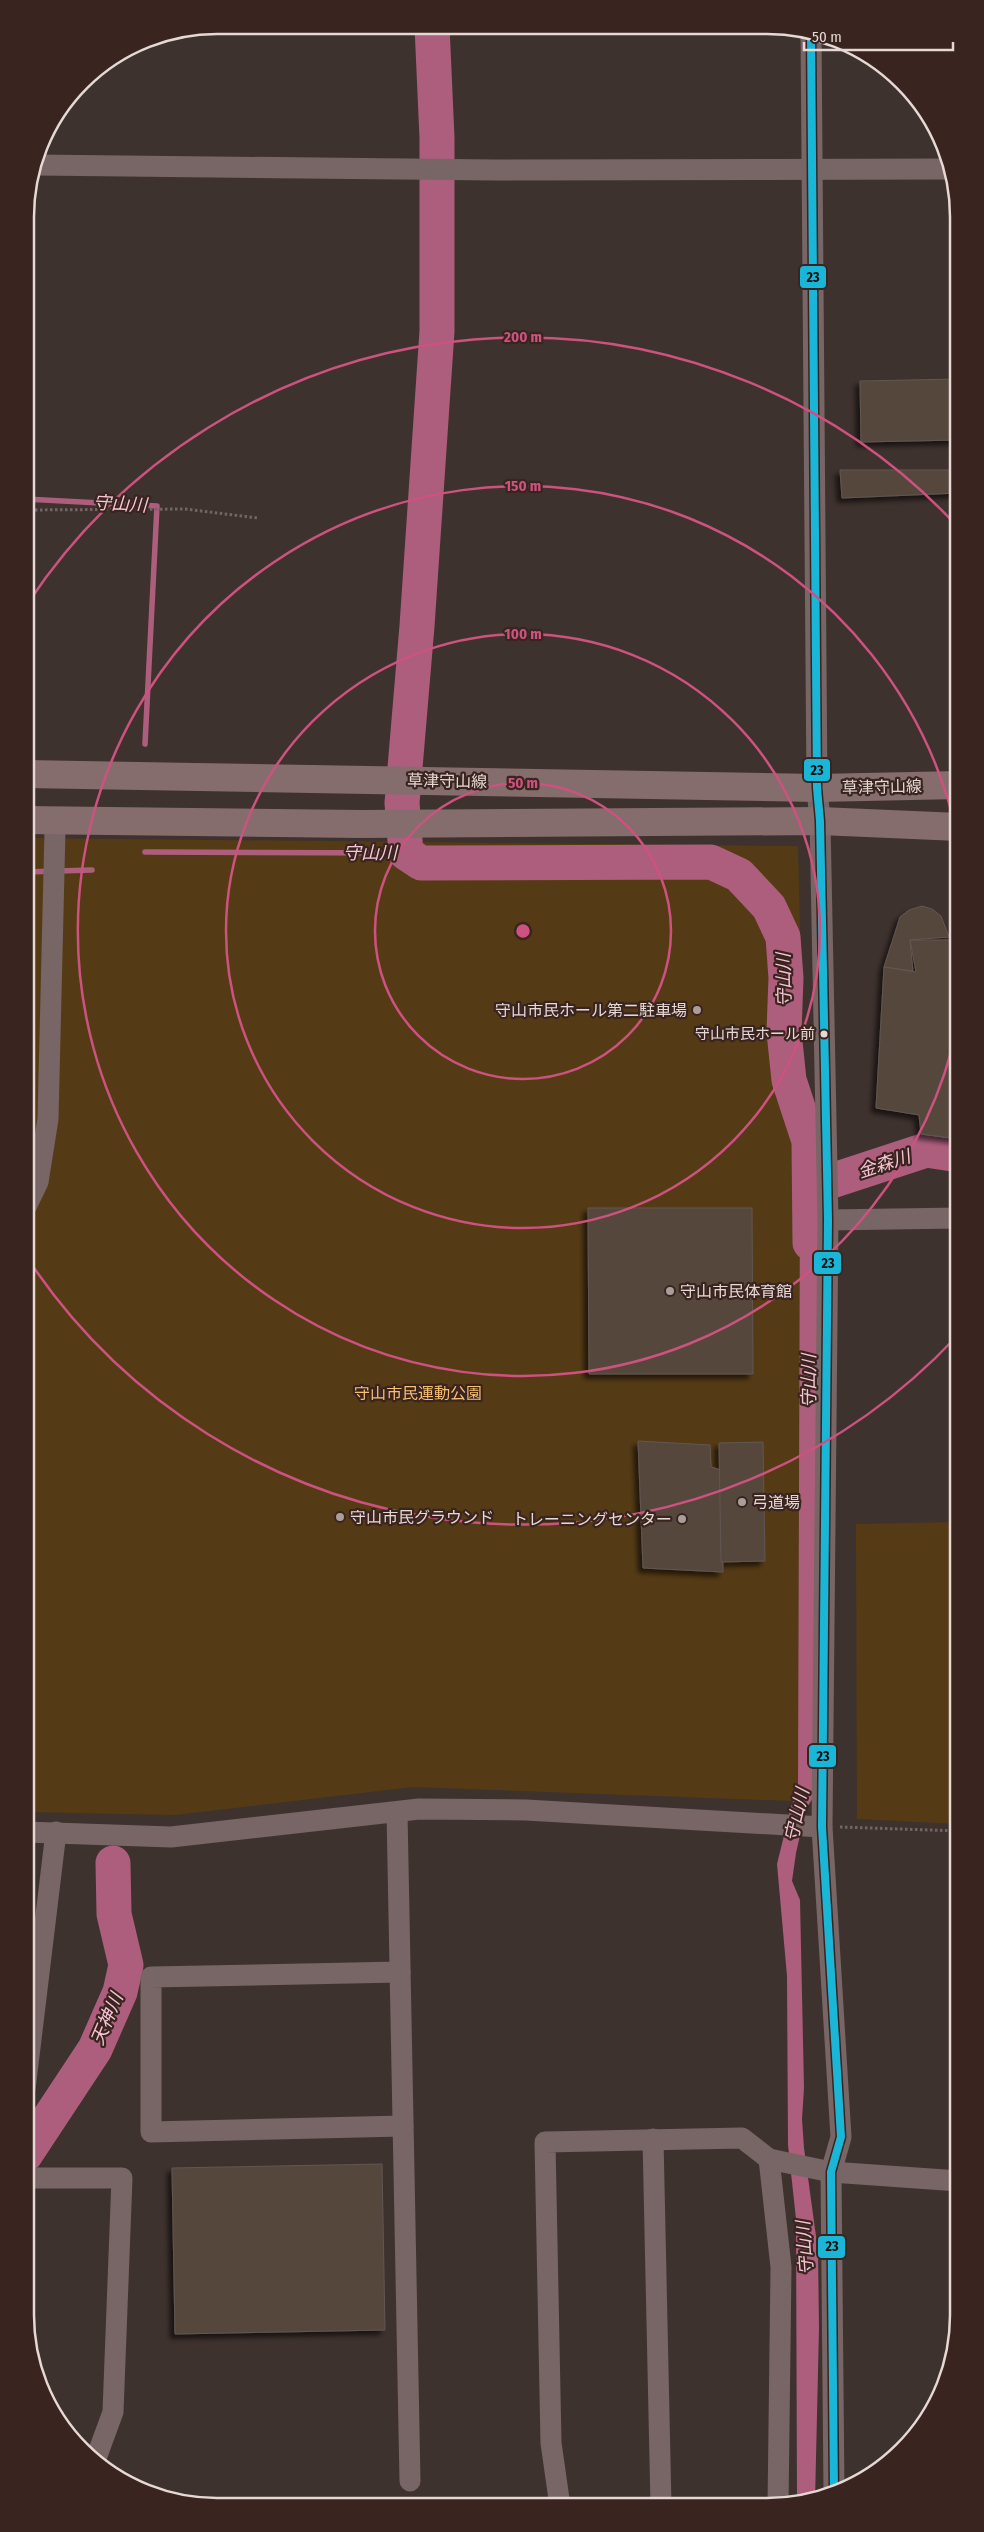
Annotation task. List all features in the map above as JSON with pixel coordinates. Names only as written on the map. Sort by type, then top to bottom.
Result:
[{"type":"main road","name":"草津守山線","points":[[34,774],[817,788],[950,785]]},
{"type":"main road","points":[[34,820],[361,824],[820,822],[950,826]]},
{"type":"street","points":[[811,39],[817,788],[820,822],[828,1210],[822,1827],[841,2137],[832,2172],[834,2485]]},
{"type":"street","points":[[41,165],[812,170],[944,169]]},
{"type":"street","points":[[34,1190],[38,1182],[48,1119],[55,830]]},
{"type":"street","points":[[828,1210],[950,1217]]},
{"type":"street","points":[[34,1832],[171,1838],[419,1809],[526,1810],[822,1827]]},
{"type":"street","points":[[397,1812],[410,2481]]},
{"type":"street","points":[[34,2014],[56,1832]]},
{"type":"street","points":[[400,1972],[151,1977],[151,2132],[403,2126]]},
{"type":"street","points":[[559,2498],[551,2443],[545,2142],[742,2138],[769,2159],[832,2172],[950,2180]]},
{"type":"street","points":[[653,2139],[661,2498]]},
{"type":"street","points":[[769,2159],[780,2267],[778,2498]]},
{"type":"street","points":[[34,2178],[122,2178],[113,2412],[98,2454]]},
{"type":"path","points":[[34,510],[185,508],[258,518]]},
{"type":"path","points":[[822,1827],[950,1831]]},
{"type":"green space","name":"守山市民運動公園","points":[[34,838],[798,846],[822,1802],[412,1787],[175,1815],[34,1812]]},
{"type":"green space","points":[[950,1522],[950,1824],[857,1819],[856,1524]]},
{"type":"water","points":[[818,1191],[817,1791],[806,1809],[792,1881],[800,1900],[804,2088],[802,2119],[804,2148],[818,2251],[819,2328],[815,2492],[797,2496],[796,2219],[788,2145],[787,1976],[777,1864],[791,1807],[798,1789],[800,1197]]},
{"type":"building","points":[[950,379],[950,440],[861,442],[860,381]]},
{"type":"building","points":[[840,470],[950,470],[950,493],[842,498]]},
{"type":"building","points":[[922,906],[932,909],[941,916],[949,937],[910,940],[913,971],[884,967],[900,917],[909,910]]},
{"type":"building","points":[[910,940],[950,940],[950,1138],[921,1134],[919,1115],[876,1108],[884,967],[916,972]]},
{"type":"building","name":"守山市民体育館","points":[[588,1208],[752,1208],[753,1374],[589,1374]]},
{"type":"building","name":"トレーニングセンター","points":[[638,1441],[710,1445],[711,1467],[721,1470],[723,1572],[643,1568]]},
{"type":"building","name":"弓道場","points":[[763,1442],[765,1561],[721,1562],[719,1443]]},
{"type":"building","points":[[382,2164],[385,2330],[175,2334],[172,2168]]},
{"type":"waterway","points":[[432,34],[437,138],[437,331],[417,626],[402,803],[406,853],[421,863],[711,862],[739,875],[769,907],[783,937],[786,978],[784,1032],[789,1080],[809,1141],[810,1243]]},
{"type":"waterway","name":"守山川","points":[[34,499],[157,506],[145,744]]},
{"type":"waterway","name":"守山川","points":[[145,852],[406,853]]},
{"type":"waterway","points":[[34,872],[92,870]]},
{"type":"waterway","name":"金森川","points":[[810,1188],[926,1150],[950,1154]]},
{"type":"waterway","name":"天神川","points":[[34,2141],[95,2049],[120,1992],[126,1965],[114,1914],[113,1863]]},
{"type":"transit line","name":"23","points":[[811,39],[817,788],[820,821],[828,1220],[822,1827],[841,2137],[831,2172],[834,2485]]},
{"type":"place","name":"守山市民ホール第二駐車場","points":[[697,1010]]},
{"type":"place","name":"守山市民ホール前","points":[[824,1034]]},
{"type":"place","name":"守山市民体育館","points":[[670,1291]]},
{"type":"place","name":"弓道場","points":[[742,1502]]},
{"type":"place","name":"守山市民グラウンド","points":[[340,1517]]},
{"type":"place","name":"トレーニングセンター","points":[[682,1519]]}]
